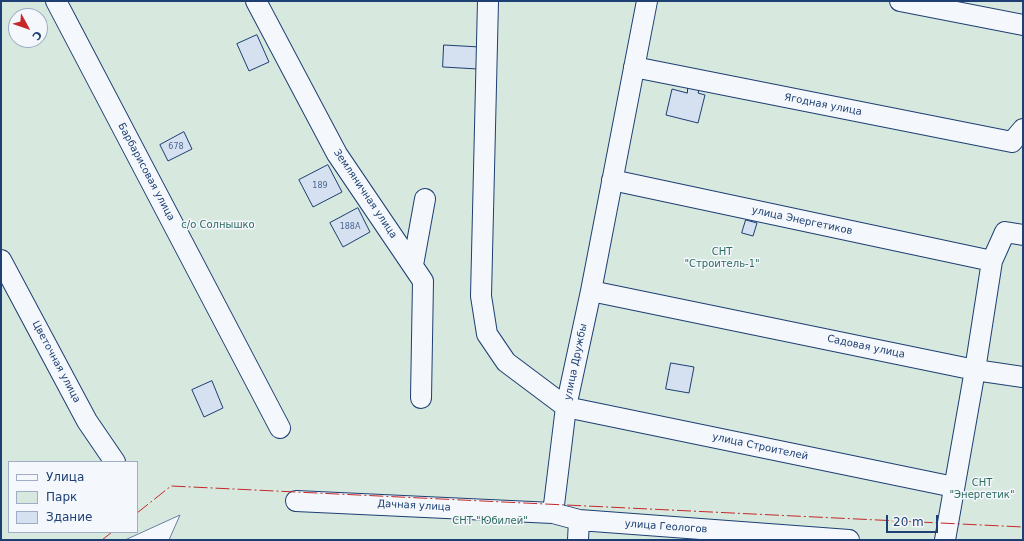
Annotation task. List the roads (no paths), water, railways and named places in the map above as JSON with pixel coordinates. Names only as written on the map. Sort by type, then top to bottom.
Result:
[{"type":"street","name":"Барбарисовая улица","points":[[56,1],[280,428]]},
{"type":"street","name":"Земляничная улица","points":[[256,1],[337,154],[423,281],[421,398]]},
{"type":"street","name":"улица Дружбы","points":[[488,1],[481,296],[487,334],[506,362],[566,407],[591,291],[647,1]]},
{"type":"street","points":[[900,1],[1023,25]]},
{"type":"street","name":"Ягодная улица","points":[[634,67],[1018,136]]},
{"type":"street","name":"улица Энергетиков","points":[[612,180],[992,262]]},
{"type":"street","points":[[413,265],[425,199]]},
{"type":"street","points":[[946,539],[992,262],[1014,234]]},
{"type":"street","name":"Цветочная улица","points":[[1,260],[88,421],[114,461]]},
{"type":"street","name":"Садовая улица","points":[[591,291],[975,370],[1023,377]]},
{"type":"street","points":[[553,513],[566,407]]},
{"type":"street","name":"улица Строителей","points":[[566,407],[954,487]]},
{"type":"street","name":"Дачная улица","points":[[296,501],[553,513],[579,520]]},
{"type":"street","points":[[578,540],[579,520]]},
{"type":"street","name":"улица Геологов","points":[[579,520],[849,540]]},
{"type":"park label","name":"с/о Солнышко","points":[[218,225]]},
{"type":"park label","name":"СНТ \"Строитель-1\"","points":[[722,258]]},
{"type":"park label","name":"СНТ \"Энергетик\"","points":[[982,488]]},
{"type":"park label","name":"СНТ \"Юбилей\"","points":[[490,521]]}]
